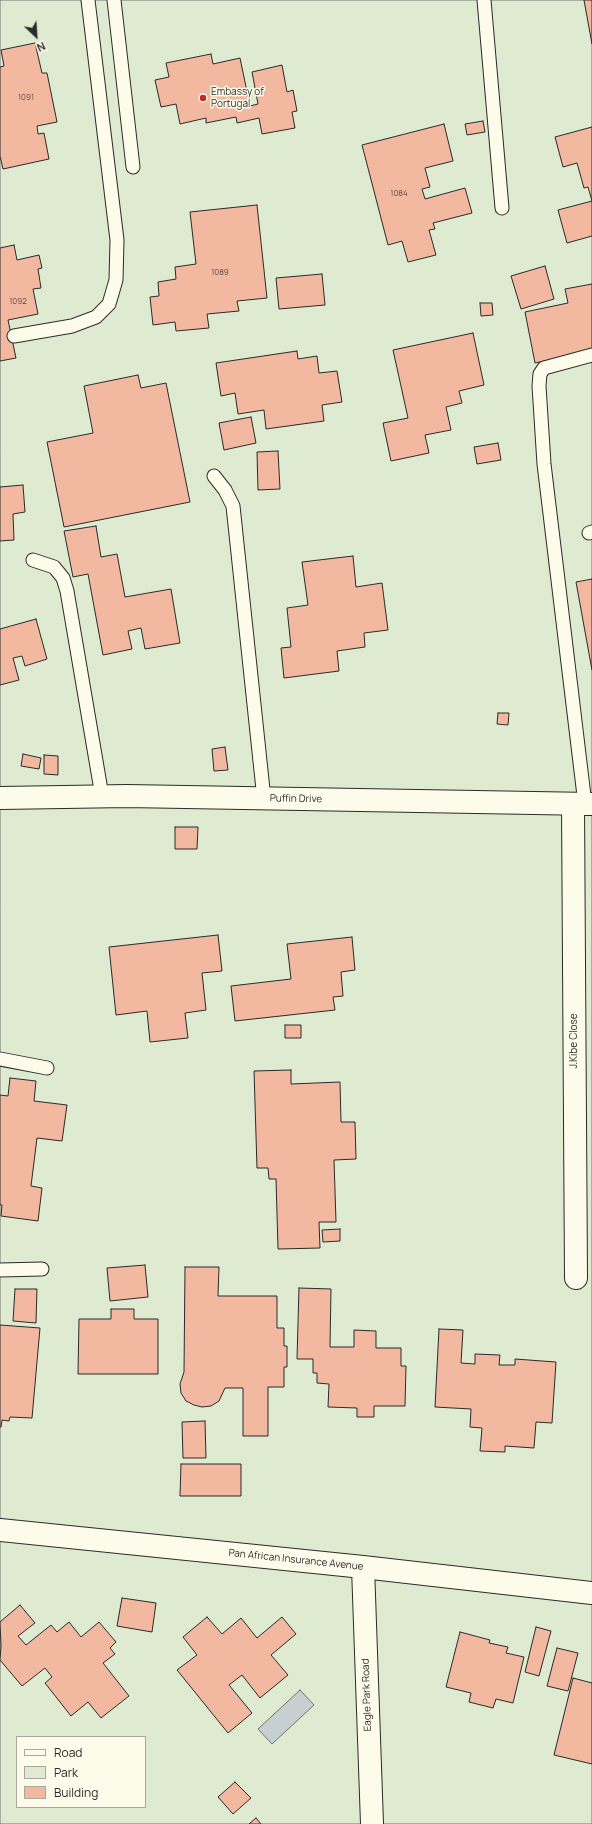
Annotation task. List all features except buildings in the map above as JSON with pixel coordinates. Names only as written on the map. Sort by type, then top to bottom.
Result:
[{"type":"street","name":"Puffin Drive","points":[[0,798],[102,796],[583,805]]},
{"type":"street","name":"J.Kibe Close","points":[[576,1278],[583,805]]},
{"type":"street","name":"Pan African Insurance Avenue","points":[[0,1530],[363,1567],[592,1593]]},
{"type":"street","name":"Eagle Park Road","points":[[363,1567],[372,1824]]},
{"type":"lane","points":[[14,336],[72,326],[96,317],[109,304],[116,280],[117,240],[88,0]]},
{"type":"lane","points":[[114,0],[134,167]]},
{"type":"lane","points":[[484,0],[502,208]]},
{"type":"lane","points":[[583,805],[544,464],[539,386],[540,374],[544,368],[592,355]]},
{"type":"lane","points":[[214,476],[225,490],[233,506],[264,799]]},
{"type":"lane","points":[[33,560],[54,567],[63,578],[67,591],[102,796]]},
{"type":"lane","points":[[0,1059],[47,1068]]},
{"type":"lane","points":[[0,1270],[42,1269]]},
{"type":"green space","points":[[0,0],[592,0],[592,1824],[0,1824]]},
{"type":"shaded area","points":[[300,1690],[314,1705],[272,1744],[258,1729]]},
{"type":"place","name":"Embassy of Portugal","points":[[203,98]]}]
